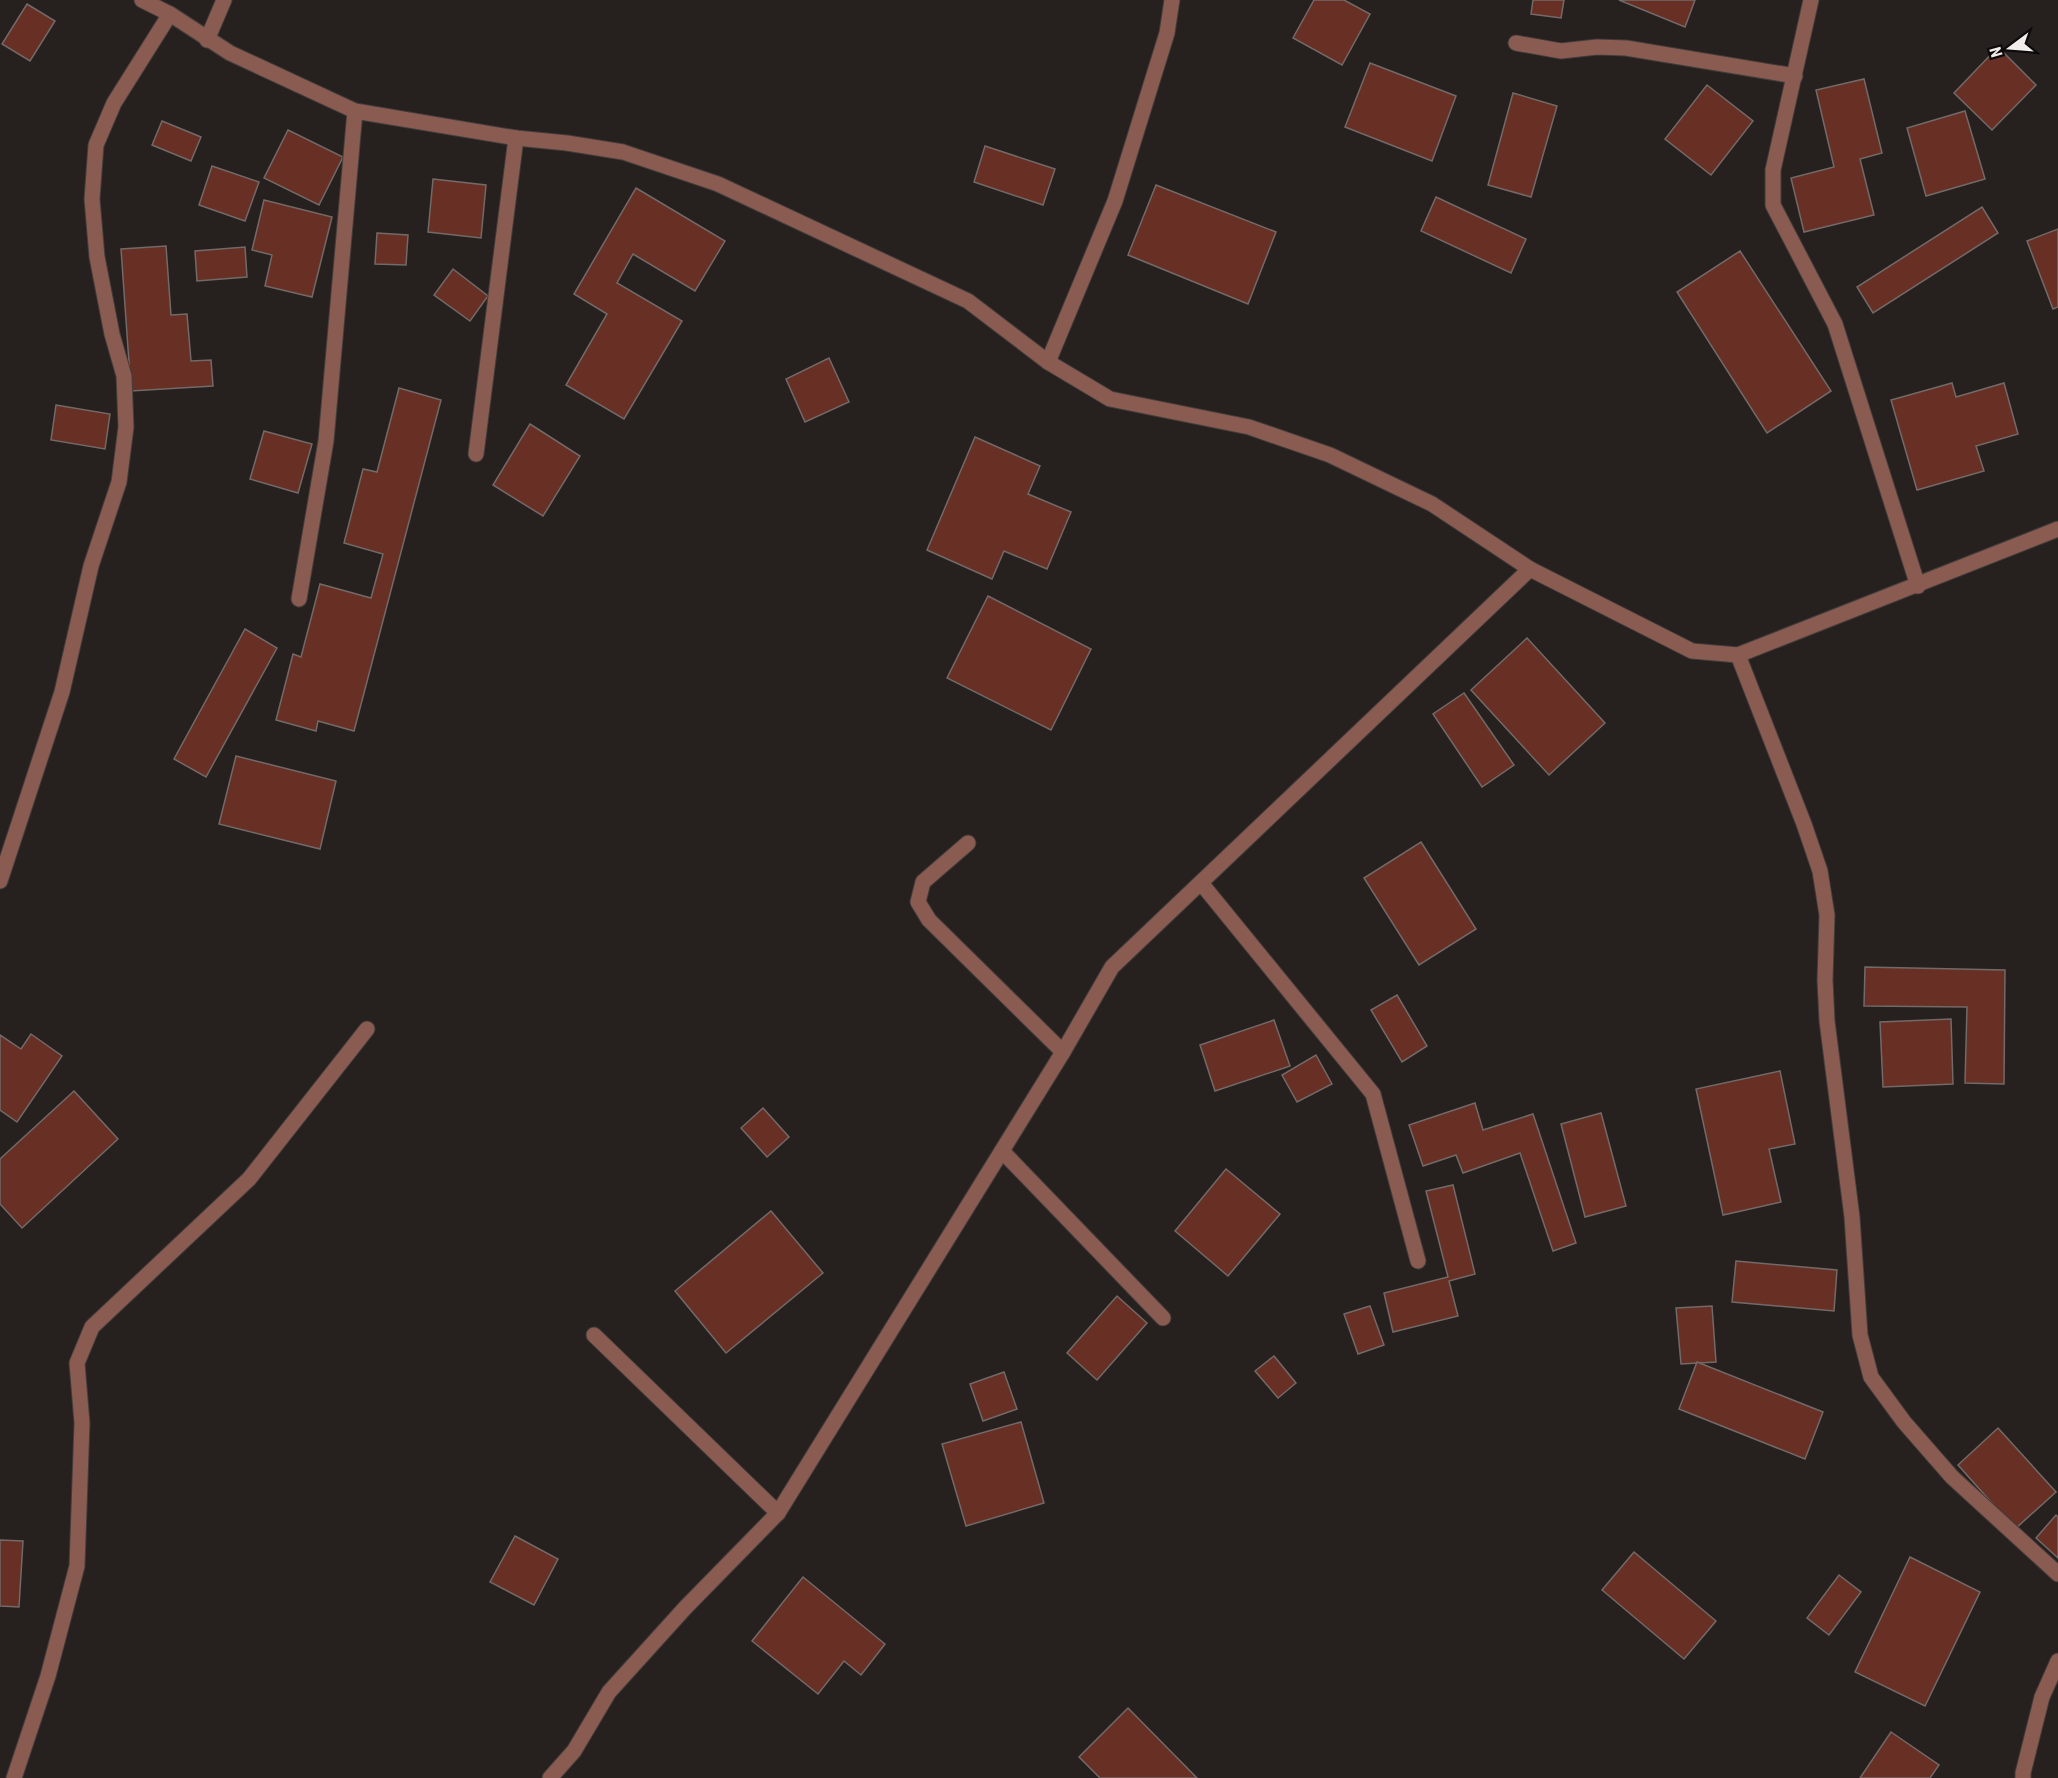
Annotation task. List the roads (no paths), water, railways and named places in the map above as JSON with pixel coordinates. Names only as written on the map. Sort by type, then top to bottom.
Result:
[{"type":"street","points":[[142,0],[170,14],[230,53],[356,111],[516,138],[623,152],[718,184],[968,301],[1048,362],[1110,399],[1249,427],[1330,455],[1432,504],[1530,569],[1692,651],[1738,655],[2058,529]]},
{"type":"street","points":[[207,40],[224,0]]},
{"type":"street","points":[[1048,362],[1115,201],[1167,33],[1172,0]]},
{"type":"street","points":[[1811,0],[1773,170],[1773,206],[1835,324],[1918,586]]},
{"type":"street","points":[[0,881],[62,693],[91,566],[118,482],[126,427],[124,376],[112,334],[97,257],[92,199],[96,145],[114,103],[170,14]]},
{"type":"street","points":[[1516,43],[1561,51],[1597,47],[1626,48],[1795,76]]},
{"type":"street","points":[[299,599],[326,441],[356,111]]},
{"type":"street","points":[[476,454],[516,138]]},
{"type":"street","points":[[550,1778],[574,1751],[609,1692],[685,1608],[777,1513],[1063,1053],[1112,967],[1530,569]]},
{"type":"street","points":[[1738,655],[1820,871],[1827,915],[1825,980],[1827,1020],[1852,1217],[1860,1335],[1871,1377],[1904,1422],[1952,1477],[2058,1574]]},
{"type":"street","points":[[968,843],[923,882],[918,902],[929,920],[1063,1053]]},
{"type":"street","points":[[1201,883],[1373,1094],[1418,1261]]},
{"type":"street","points":[[14,1778],[48,1676],[77,1566],[82,1423],[77,1363],[92,1327],[249,1179],[367,1029]]},
{"type":"street","points":[[1002,1151],[1162,1318]]},
{"type":"street","points":[[594,1335],[777,1513]]},
{"type":"street","points":[[2024,1778],[2042,1697],[2058,1661]]}]
